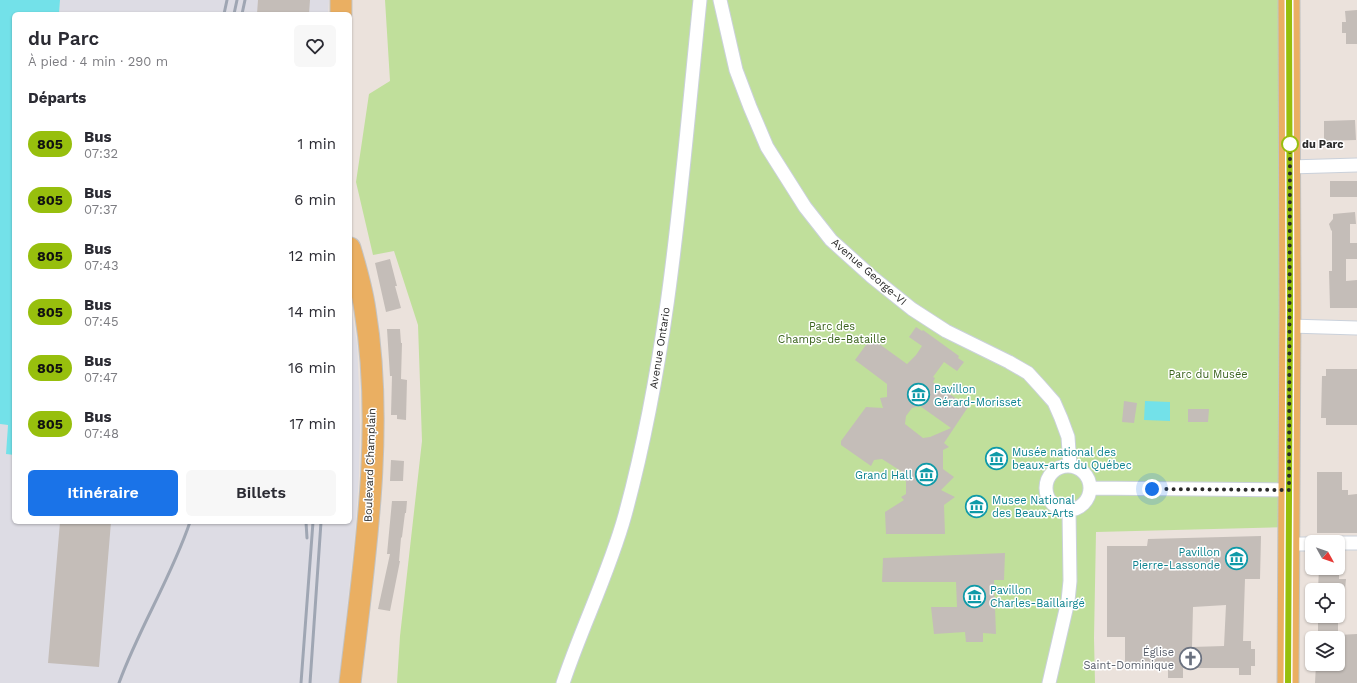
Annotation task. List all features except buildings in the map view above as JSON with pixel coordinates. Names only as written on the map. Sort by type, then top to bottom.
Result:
[{"type":"main road","points":[[341,0],[341,12]]},
{"type":"main road","points":[[1288,683],[1290,544],[1289,0]]},
{"type":"main road","name":"Boulevard Champlain","points":[[350,683],[367,537],[372,476],[373,428],[369,344],[365,309],[352,256]]},
{"type":"street","name":"Avenue Ontario","points":[[563,683],[612,558],[625,515],[652,398],[671,279],[700,0]]},
{"type":"street","name":"Avenue George-VI","points":[[720,0],[736,70],[750,107],[767,147],[805,207],[831,240],[872,277],[912,309],[946,331],[1028,373],[1054,402],[1068,437],[1070,465]]},
{"type":"street","points":[[1290,167],[1357,165]]},
{"type":"street","points":[[1290,326],[1357,328]]},
{"type":"street","points":[[1070,465],[1080,469],[1088,477],[1090,488],[1089,496],[1084,503],[1078,508],[1069,510],[1060,509],[1054,506],[1047,497],[1045,490],[1047,478],[1053,470],[1061,466],[1070,465]]},
{"type":"street","points":[[1090,488],[1289,490]]},
{"type":"street","points":[[1049,683],[1068,600],[1070,581],[1069,510]]},
{"type":"street","points":[[1345,543],[1357,543]]},
{"type":"street","points":[[1290,544],[1305,544]]},
{"type":"shaded area","points":[[60,0],[329,0],[328,12],[59,12]]},
{"type":"shaded area","points":[[352,313],[357,345],[359,386],[359,475],[355,533],[339,683],[0,683],[0,424],[8,425],[6,454],[12,455],[12,524],[352,524]]},
{"type":"green space","name":"Parc des Champs-de-Bataille","points":[[385,0],[1290,0],[1289,527],[1096,532],[1094,638],[1095,683],[397,683],[400,636],[422,441],[418,325],[394,251],[373,255],[356,182],[369,94],[390,81]]},
{"type":"water","points":[[0,0],[60,0],[59,12],[12,12],[12,455],[6,454],[8,425],[0,424]]},
{"type":"water","points":[[1145,401],[1170,402],[1170,421],[1144,420]]},
{"type":"railway","points":[[224,12],[227,0]]},
{"type":"railway","points":[[234,12],[237,0]]},
{"type":"railway","points":[[242,12],[245,0]]},
{"type":"railway","points":[[119,683],[136,643],[174,563],[189,524]]},
{"type":"railway","points":[[306,524],[307,538]]},
{"type":"railway","points":[[301,683],[313,524]]},
{"type":"railway","points":[[310,683],[321,524]]},
{"type":"bus line","name":"805","points":[[1288,683],[1290,544],[1289,0]]},
{"type":"place","name":"du Parc","points":[[1290,144]]},
{"type":"place","name":"Pavillon Gérard-Morisset","points":[[918,395]]},
{"type":"place","name":"Musée national des beaux-arts du Québec","points":[[997,458]]},
{"type":"place","name":"Grand Hall","points":[[927,475]]},
{"type":"place","name":"Musee National des Beaux-Arts","points":[[977,506]]},
{"type":"place","name":"Pavillon Pierre-Lassonde","points":[[1236,558]]},
{"type":"place","name":"Pavillon Charles-Baillairgé","points":[[975,596]]},
{"type":"place","name":"Église Saint-Dominique","points":[[1190,658]]},
{"type":"route","points":[[1152,489],[1289,490],[1290,144]]},
{"type":"park label","name":"Parc du Musée","points":[[1208,374]]}]
